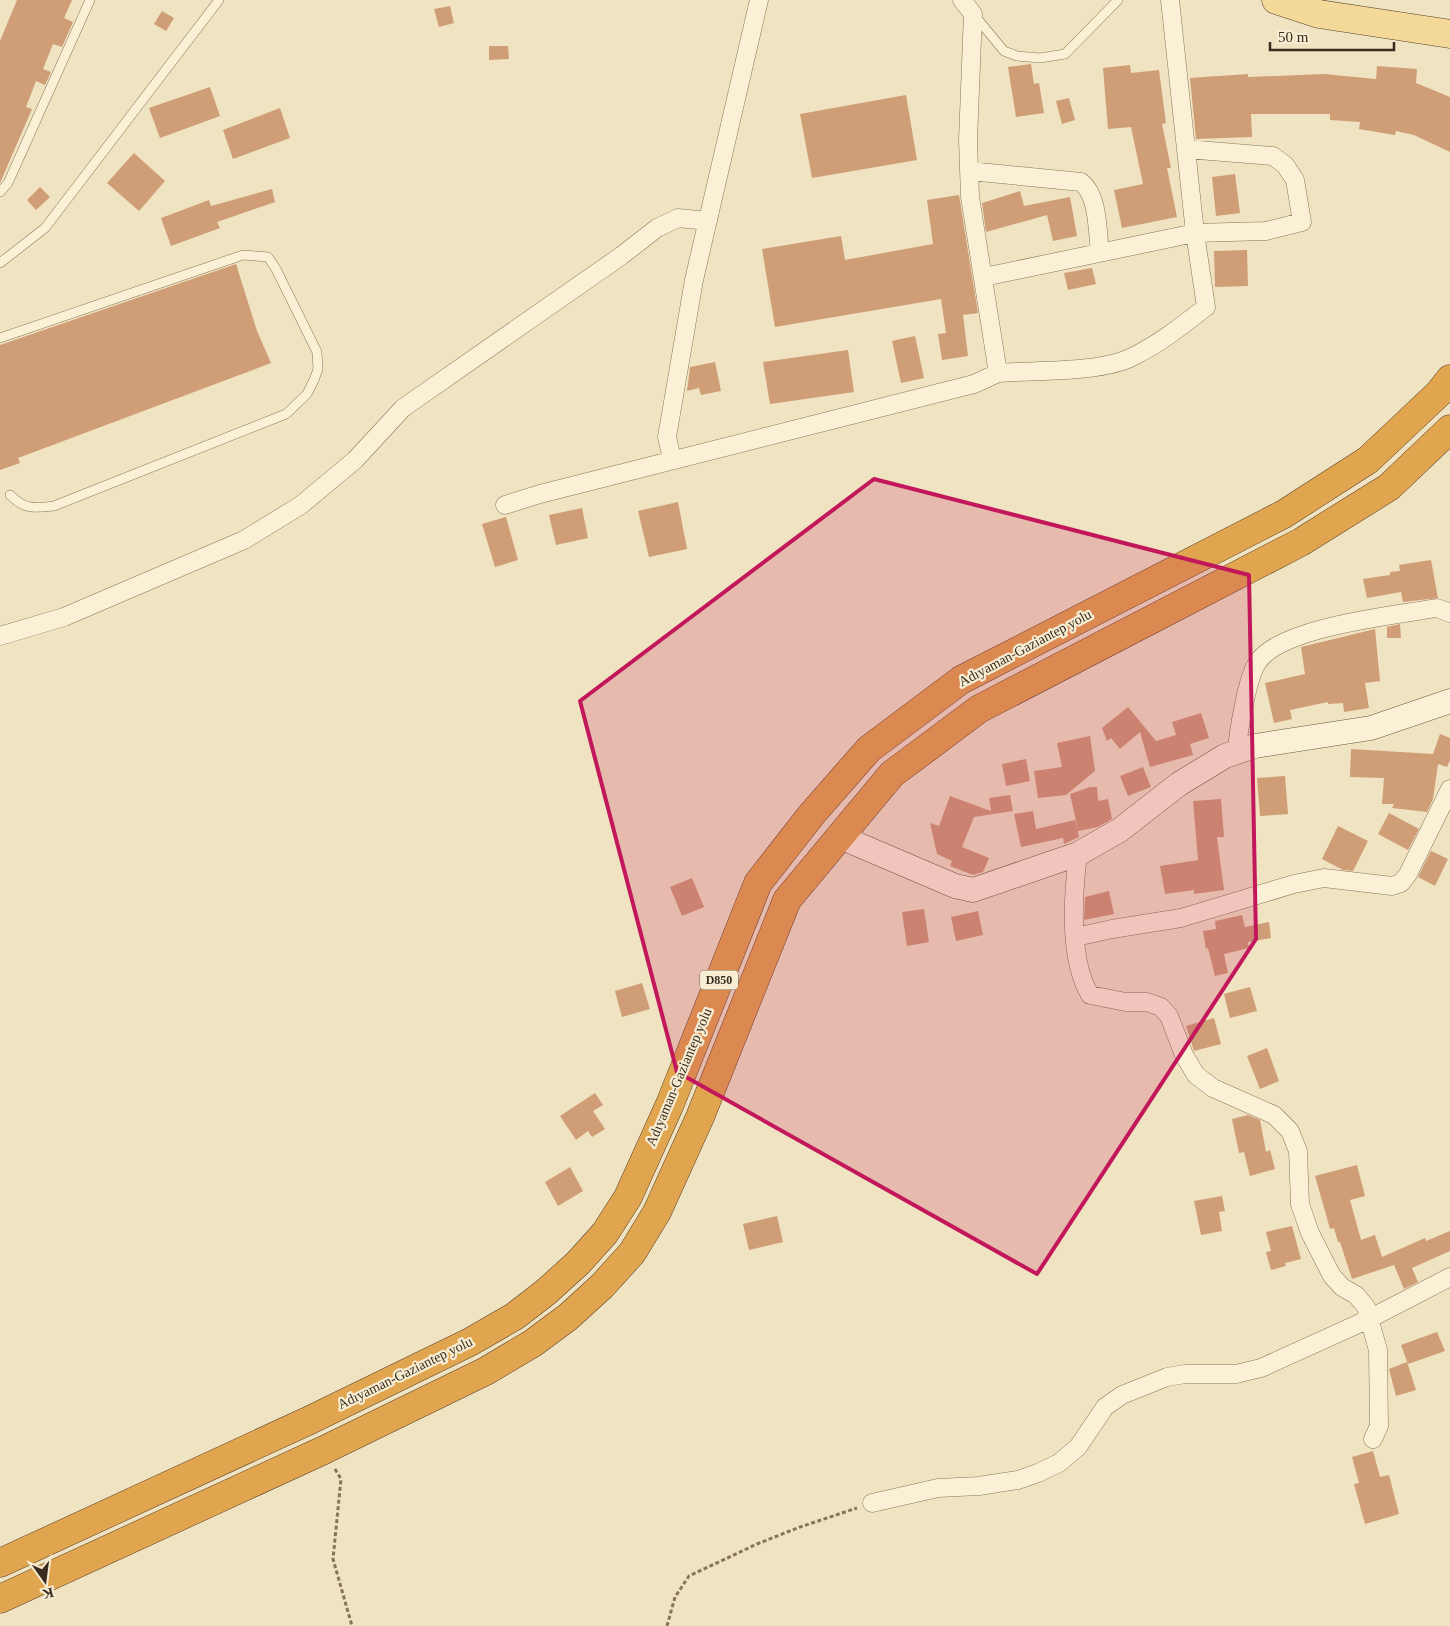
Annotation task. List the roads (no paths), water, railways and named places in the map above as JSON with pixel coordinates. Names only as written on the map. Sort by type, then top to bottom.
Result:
[{"type":"highway","name":"Adıyaman-Gaziantep yolu","points":[[0,1562],[310,1420],[470,1342],[515,1316],[546,1292],[605,1233],[628,1197],[670,1104],[758,883],[812,814],[869,749],[961,680],[1284,514],[1360,466],[1439,393],[1450,379]]},
{"type":"highway","name":"D850","points":[[0,1599],[324,1450],[486,1371],[533,1343],[568,1317],[602,1286],[632,1253],[657,1212],[700,1117],[787,900],[838,836],[892,774],[979,709],[1301,542],[1389,487],[1450,428]]},
{"type":"main road","points":[[1275,0],[1319,14],[1450,34]]},
{"type":"street","points":[[672,459],[667,437],[694,280],[759,0]]},
{"type":"street","points":[[962,0],[973,14],[968,140],[970,197],[998,373]]},
{"type":"street","points":[[505,505],[672,459],[974,384],[998,373],[1098,366],[1131,358],[1172,333],[1206,307],[1195,233],[1170,0]]},
{"type":"street","points":[[984,277],[1195,233],[1266,231],[1302,222],[1295,180],[1285,165],[1273,156],[1186,150]]},
{"type":"street","points":[[969,171],[1081,182],[1089,188],[1093,201],[1100,252]]},
{"type":"street","points":[[0,636],[64,617],[244,540],[301,505],[355,460],[403,408],[621,256],[657,228],[678,218],[708,221]]},
{"type":"street","points":[[1237,752],[1237,741],[1252,678],[1257,663],[1267,652],[1297,636],[1329,627],[1437,608],[1450,613]]},
{"type":"street","points":[[838,836],[955,886],[973,890],[1078,854],[1120,830],[1178,784],[1225,756],[1256,746],[1371,728],[1450,701]]},
{"type":"street","points":[[1076,937],[1181,918],[1294,884],[1324,878],[1392,886],[1401,883],[1408,874],[1450,789]]},
{"type":"street","points":[[1078,854],[1074,891],[1076,937],[1080,970],[1090,995],[1126,1002],[1147,1002],[1161,1007],[1169,1016],[1184,1055],[1196,1075],[1212,1088],[1274,1115],[1290,1131],[1298,1151],[1300,1204],[1310,1233],[1332,1276],[1342,1287],[1356,1295],[1366,1307],[1378,1350],[1379,1426],[1373,1440]]},
{"type":"street","points":[[872,1503],[938,1488],[979,1486],[1018,1480],[1038,1473],[1059,1463],[1078,1447],[1105,1407],[1122,1395],[1167,1377],[1185,1374],[1236,1374],[1262,1368],[1369,1319],[1450,1277]]},
{"type":"lane","points":[[0,192],[8,183],[90,0]]},
{"type":"lane","points":[[0,263],[45,228],[219,0]]},
{"type":"lane","points":[[973,14],[1004,51],[1017,56],[1040,58],[1065,54],[1118,0]]},
{"type":"lane","points":[[0,338],[243,255],[257,255],[268,257],[276,269],[317,352],[318,369],[307,394],[286,414],[54,506],[35,508],[20,505],[10,496]]}]
